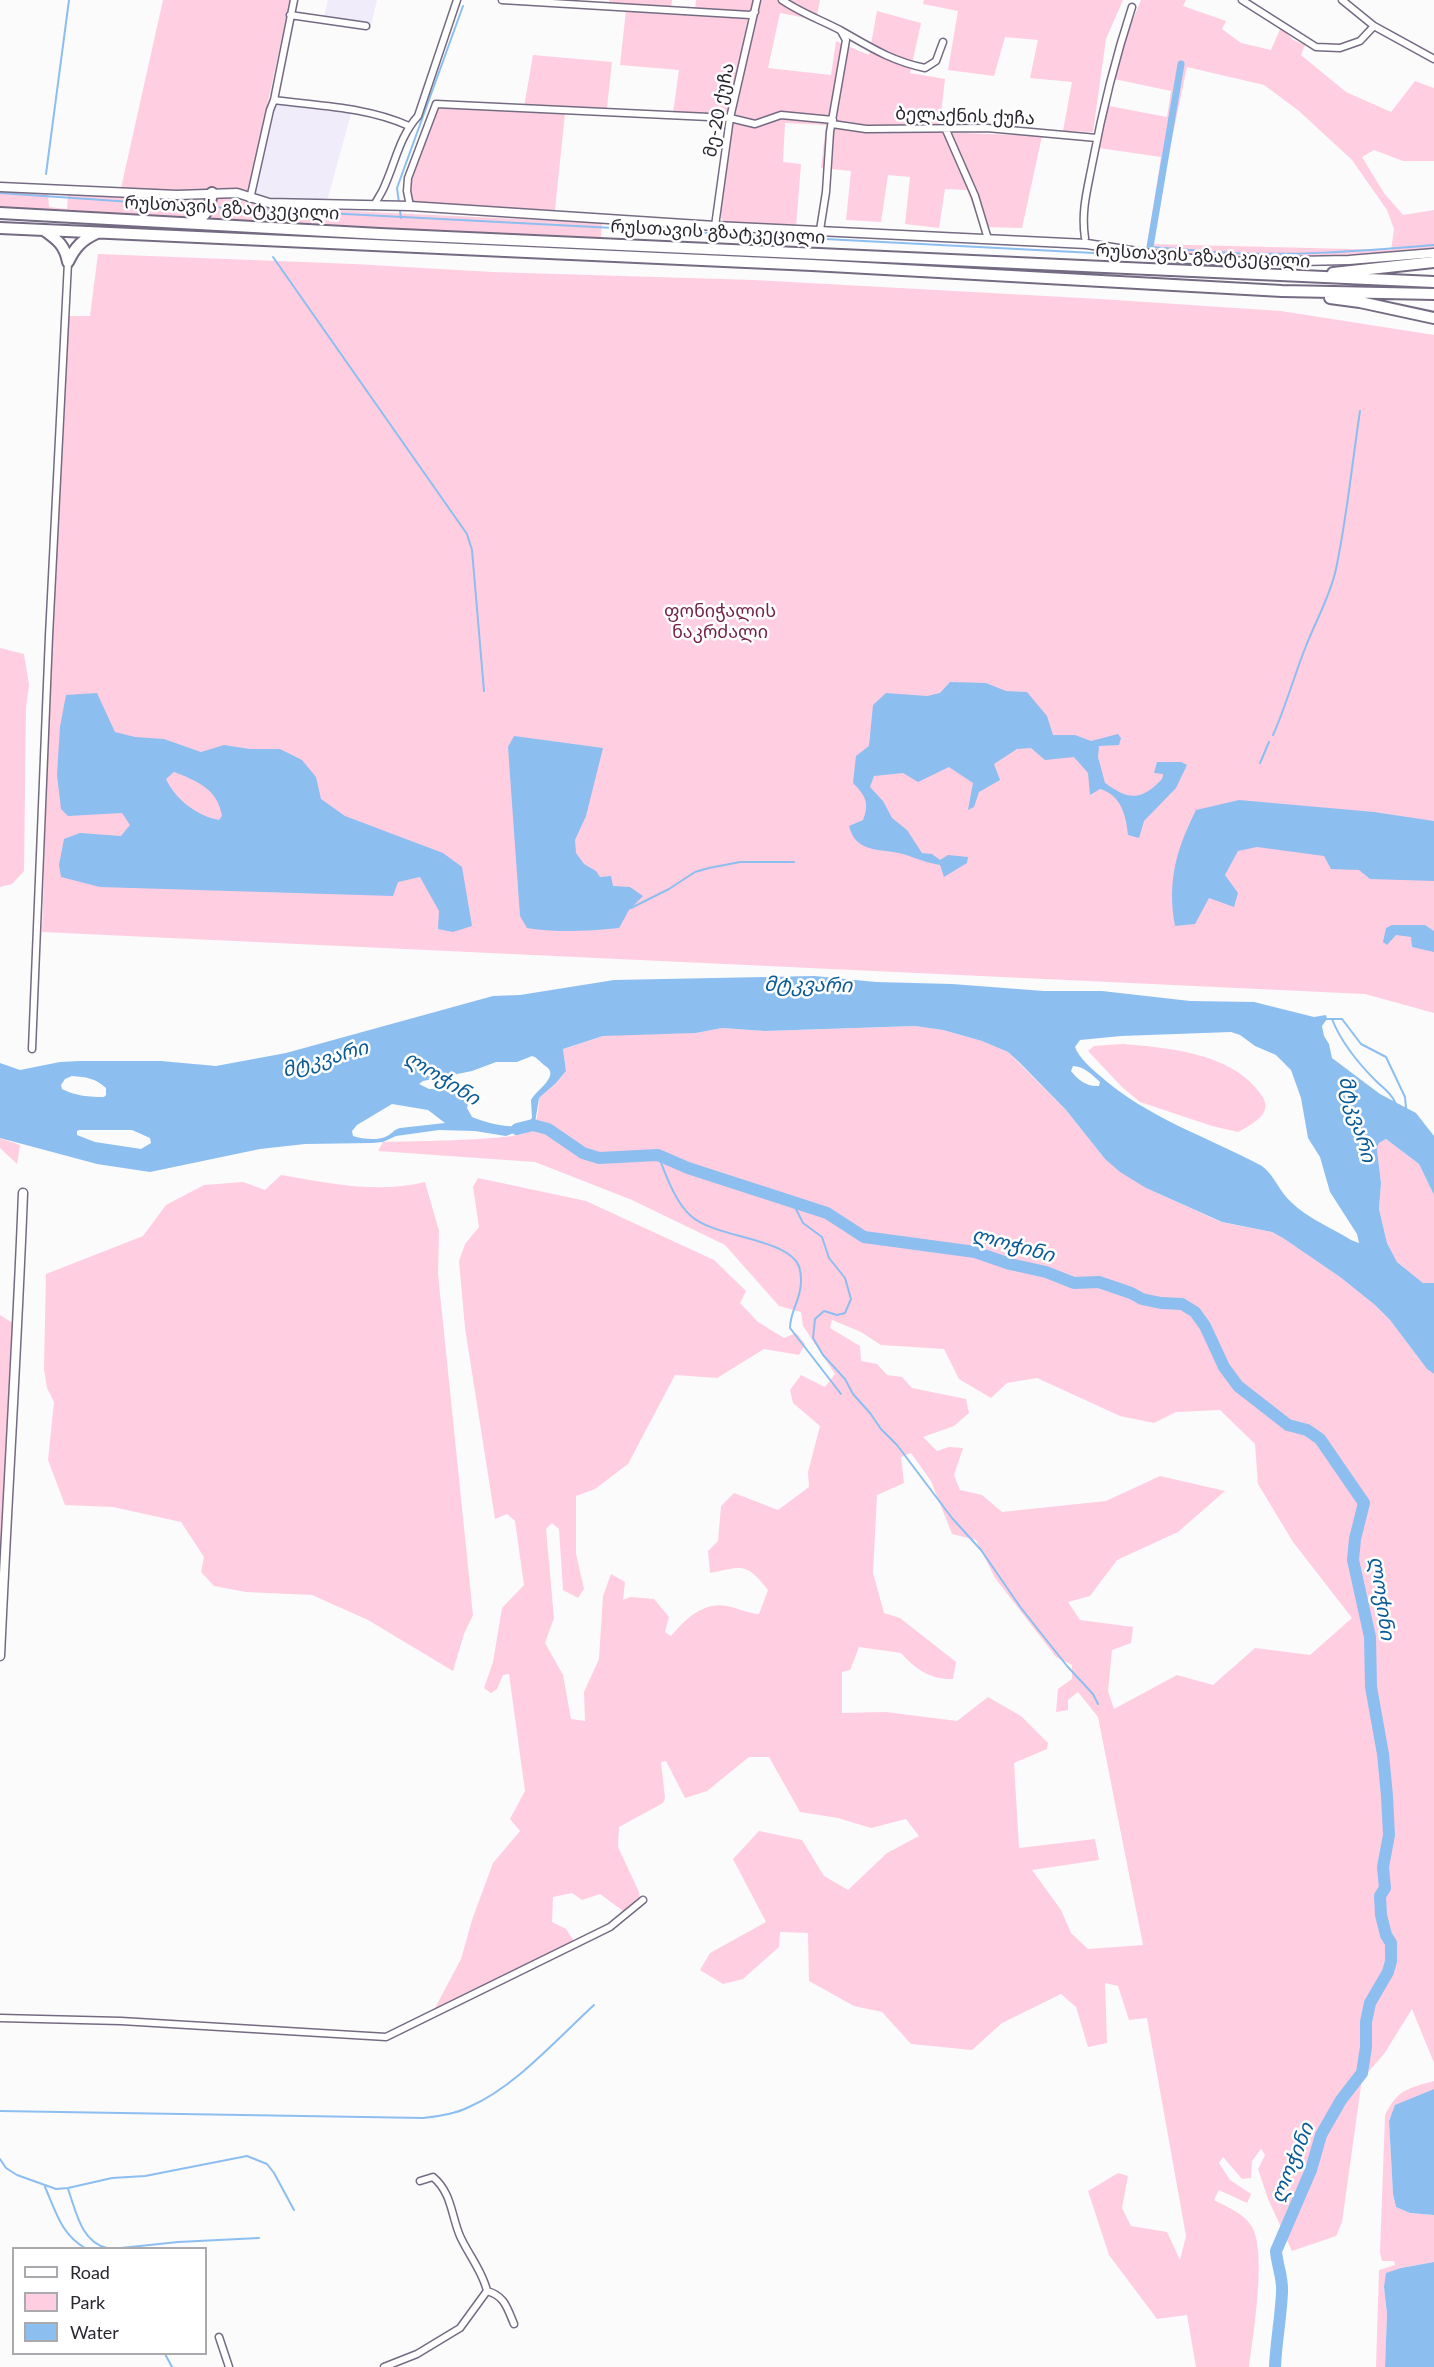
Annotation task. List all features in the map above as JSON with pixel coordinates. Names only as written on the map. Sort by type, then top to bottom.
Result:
[{"type":"highway","points":[[192,222],[204,216],[210,201]]},
{"type":"highway","points":[[210,201],[218,221],[224,224]]},
{"type":"highway","name":"რუსთავის გზატკეცილი","points":[[0,213],[380,234],[1434,282]]},
{"type":"highway","name":"რუსთავის გზატკეცილი","points":[[0,228],[812,265],[1282,291],[1434,294]]},
{"type":"highway","points":[[45,231],[59,241],[65,250],[68,262]]},
{"type":"highway","points":[[68,262],[74,249],[97,233]]},
{"type":"highway","points":[[1279,276],[1338,273],[1434,262]]},
{"type":"highway","points":[[1282,291],[1360,302],[1434,318]]},
{"type":"street","points":[[250,198],[274,100],[294,0]]},
{"type":"street","points":[[374,206],[385,188],[399,145],[409,126],[418,116],[457,0]]},
{"type":"street","points":[[502,0],[750,15],[755,12]]},
{"type":"street","name":"მე-20 ქუჩა","points":[[715,226],[730,118],[757,0]]},
{"type":"street","points":[[782,0],[874,51],[925,68],[936,61],[943,42]]},
{"type":"street","points":[[1242,0],[1316,47],[1340,48],[1360,42],[1374,26]]},
{"type":"street","points":[[1342,0],[1374,26],[1434,59]]},
{"type":"street","points":[[1085,238],[1082,220],[1097,138],[1120,43],[1132,7]]},
{"type":"street","points":[[291,15],[366,26]]},
{"type":"street","points":[[820,230],[832,122],[846,40],[841,31]]},
{"type":"street","points":[[274,100],[352,110],[391,118],[409,126]]},
{"type":"street","name":"ბელაქნის ქუჩა","points":[[407,206],[408,178],[436,104],[730,118],[755,124],[781,115],[866,129],[987,128],[1097,138]]},
{"type":"street","points":[[946,130],[975,195],[988,239]]},
{"type":"street","points":[[0,187],[177,195],[210,201],[237,194],[269,203],[407,206],[715,226],[1087,244],[1174,258],[1245,262],[1349,260],[1434,253]]},
{"type":"street","points":[[32,1048],[68,262]]},
{"type":"street","points":[[0,1656],[23,1193]]},
{"type":"street","points":[[0,2018],[121,2021],[386,2037],[610,1927],[643,1900]]},
{"type":"street","points":[[420,2181],[433,2177],[443,2186],[459,2234],[487,2291]]},
{"type":"street","points":[[487,2291],[501,2297],[514,2324]]},
{"type":"street","points":[[384,2367],[417,2354],[460,2328],[487,2291]]},
{"type":"street","points":[[219,2337],[229,2367]]},
{"type":"shaded area","points":[[328,0],[377,0],[370,30],[322,24]]},
{"type":"shaded area","points":[[275,103],[351,114],[327,201],[275,200],[255,194]]},
{"type":"green space","points":[[163,0],[290,0],[248,194],[238,188],[177,192],[121,188]]},
{"type":"green space","points":[[609,0],[672,0],[671,8],[609,3]]},
{"type":"green space","points":[[696,0],[753,0],[750,13],[695,10]]},
{"type":"green space","points":[[761,0],[820,0],[816,20],[780,13],[768,68],[831,75],[836,41],[869,55],[877,11],[921,23],[910,73],[945,79],[939,132],[1042,136],[1022,228],[981,227],[967,190],[945,189],[939,228],[905,224],[910,177],[888,175],[881,222],[846,220],[851,171],[821,168],[826,125],[785,123],[783,162],[801,164],[796,227],[725,224],[720,216],[735,107],[746,53]]},
{"type":"green space","points":[[924,0],[1123,0],[1106,39],[1093,132],[1063,131],[1072,82],[1030,78],[1038,40],[1005,37],[994,76],[948,70],[958,11],[923,4]]},
{"type":"green space","points":[[1141,0],[1186,0],[1183,6],[1226,21],[1222,29],[1241,43],[1271,50],[1281,27],[1293,40],[1305,45],[1301,55],[1346,92],[1391,112],[1415,81],[1434,88],[1434,161],[1403,161],[1374,150],[1362,157],[1384,193],[1403,215],[1434,210],[1434,248],[1290,257],[1218,256],[1146,251],[1161,157],[1099,148],[1115,47],[1121,48]],"holes":[[[1187,67],[1264,85],[1299,111],[1352,160],[1387,210],[1394,229],[1391,250],[1150,244]],[[1114,79],[1171,91],[1167,117],[1109,106]]]},
{"type":"green space","points":[[626,10],[748,17],[729,116],[673,113],[679,70],[620,65]]},
{"type":"green space","points":[[533,55],[612,62],[607,108],[524,107]]},
{"type":"green space","points":[[441,105],[565,113],[555,210],[412,202],[410,182],[434,111]]},
{"type":"green space","points":[[0,190],[48,193],[49,207],[67,209],[68,195],[188,201],[228,198],[267,207],[602,223],[601,238],[391,231],[0,208]]},
{"type":"green space","name":"ფონიჭალის ნაკრძალი","points":[[98,254],[492,272],[754,280],[1100,299],[1281,311],[1434,335],[1434,1013],[1365,994],[42,932],[49,716],[68,316],[90,316]]},
{"type":"green space","points":[[0,648],[24,654],[29,685],[26,708],[24,871],[12,884],[0,887]]},
{"type":"green space","points":[[915,1026],[943,1030],[982,1041],[1008,1052],[1066,1110],[1105,1159],[1146,1188],[1221,1222],[1272,1232],[1283,1238],[1340,1277],[1375,1305],[1390,1320],[1427,1369],[1434,1374],[1434,2063],[1412,2009],[1384,2054],[1362,2079],[1342,2222],[1336,2236],[1292,2251],[1268,2199],[1258,2169],[1265,2155],[1261,2149],[1252,2161],[1251,2178],[1242,2179],[1223,2157],[1219,2163],[1230,2180],[1251,2194],[1247,2203],[1219,2190],[1214,2200],[1245,2218],[1252,2227],[1256,2239],[1258,2295],[1249,2367],[1196,2367],[1187,2315],[1157,2319],[1109,2255],[1088,2191],[1118,2173],[1128,2176],[1122,2208],[1131,2226],[1167,2232],[1180,2260],[1186,2236],[1147,2018],[1129,2020],[1118,1986],[1105,1983],[1107,2043],[1088,2047],[1076,2007],[1061,1994],[1002,2023],[972,2050],[911,2044],[882,2012],[854,2006],[809,1981],[808,1933],[780,1932],[779,1947],[743,1979],[723,1984],[700,1970],[710,1953],[766,1922],[733,1859],[759,1831],[802,1840],[824,1876],[848,1890],[887,1853],[919,1836],[906,1819],[871,1828],[838,1818],[800,1812],[769,1757],[749,1757],[707,1791],[685,1798],[666,1761],[661,1762],[665,1798],[663,1803],[619,1827],[618,1847],[639,1892],[640,1901],[623,1911],[600,1894],[582,1900],[572,1893],[553,1897],[552,1922],[566,1929],[574,1941],[434,2010],[461,1959],[472,1920],[493,1863],[520,1831],[510,1819],[525,1791],[509,1674],[503,1675],[497,1689],[491,1693],[484,1688],[493,1662],[502,1608],[524,1585],[515,1521],[507,1514],[495,1519],[465,1328],[459,1261],[465,1244],[479,1227],[473,1187],[478,1178],[586,1201],[714,1260],[746,1291],[740,1303],[758,1322],[784,1338],[796,1333],[805,1344],[799,1355],[764,1349],[717,1378],[675,1375],[628,1464],[595,1489],[576,1496],[576,1554],[584,1589],[578,1598],[563,1590],[559,1529],[552,1523],[546,1529],[554,1618],[545,1643],[563,1675],[571,1719],[585,1721],[584,1692],[599,1659],[603,1596],[611,1574],[625,1582],[623,1600],[630,1597],[654,1599],[669,1617],[665,1632],[671,1636],[682,1623],[711,1606],[727,1606],[759,1614],[768,1590],[749,1570],[737,1568],[710,1573],[708,1551],[718,1541],[721,1506],[734,1493],[778,1510],[809,1487],[808,1472],[820,1426],[793,1403],[790,1390],[801,1375],[825,1387],[835,1374],[803,1326],[801,1312],[779,1306],[725,1245],[632,1200],[535,1162],[378,1151],[383,1142],[481,1139],[527,1132],[536,1121],[539,1098],[566,1071],[563,1049],[603,1036],[696,1033],[722,1028],[765,1031]],"holes":[[[832,1320],[861,1332],[881,1345],[944,1349],[959,1379],[991,1398],[1007,1383],[1037,1378],[1120,1416],[1154,1423],[1176,1412],[1220,1410],[1255,1444],[1258,1484],[1293,1542],[1352,1618],[1310,1655],[1255,1648],[1213,1685],[1177,1675],[1114,1709],[1108,1691],[1112,1650],[1131,1643],[1133,1627],[1080,1620],[1068,1602],[1090,1596],[1117,1560],[1178,1532],[1225,1491],[1160,1476],[1106,1501],[1002,1512],[982,1495],[960,1490],[954,1475],[963,1448],[949,1447],[937,1451],[923,1437],[954,1426],[969,1413],[966,1399],[912,1388],[902,1377],[887,1375],[877,1364],[861,1361],[860,1346],[830,1328]],[[911,1453],[931,1481],[952,1534],[976,1540],[995,1578],[1056,1657],[1072,1665],[1072,1679],[1058,1689],[1056,1712],[1068,1710],[1068,1700],[1078,1692],[1098,1717],[1143,1945],[1088,1949],[1071,1933],[1061,1910],[1032,1870],[1099,1860],[1095,1839],[1019,1848],[1014,1763],[1047,1749],[1048,1743],[1021,1716],[988,1697],[957,1721],[886,1712],[842,1713],[842,1672],[850,1670],[859,1647],[901,1653],[924,1672],[938,1678],[953,1679],[956,1662],[900,1618],[884,1613],[873,1573],[877,1495],[904,1483],[901,1457]]]},
{"type":"green space","points":[[1123,1044],[1199,1055],[1235,1070],[1262,1096],[1265,1102],[1263,1113],[1255,1122],[1238,1132],[1212,1126],[1140,1102],[1122,1087],[1088,1051],[1094,1046]]},
{"type":"green space","points":[[0,1138],[20,1145],[17,1164],[0,1148]]},
{"type":"green space","points":[[1386,1139],[1419,1164],[1434,1195],[1434,1283],[1423,1283],[1397,1262],[1387,1243],[1379,1209],[1381,1183],[1377,1149],[1379,1143]]},
{"type":"green space","points":[[281,1175],[371,1187],[425,1182],[439,1231],[438,1274],[473,1615],[464,1634],[453,1671],[368,1620],[312,1595],[246,1592],[214,1586],[201,1572],[204,1557],[181,1522],[113,1507],[65,1505],[48,1460],[54,1402],[47,1388],[44,1369],[46,1274],[143,1236],[166,1205],[204,1185],[243,1182],[265,1190]]},
{"type":"green space","points":[[0,1315],[14,1324],[0,1575]]},
{"type":"green space","points":[[1434,2081],[1434,2089],[1396,2105],[1389,2120],[1393,2194],[1396,2207],[1410,2213],[1434,2215],[1434,2262],[1401,2268],[1384,2287],[1387,2314],[1385,2367],[1376,2367],[1379,2270],[1395,2265],[1394,2261],[1382,2261],[1380,2252],[1385,2115],[1394,2100],[1404,2091]]},
{"type":"water","points":[[950,682],[986,683],[1006,691],[1027,692],[1047,716],[1053,735],[1075,735],[1091,741],[1118,734],[1121,738],[1119,745],[1099,746],[1098,757],[1105,783],[1124,794],[1136,796],[1142,794],[1160,781],[1163,774],[1154,773],[1157,762],[1181,762],[1187,765],[1176,788],[1144,821],[1139,838],[1128,835],[1124,813],[1113,796],[1100,789],[1090,795],[1088,773],[1074,757],[1045,760],[1031,748],[1017,749],[994,764],[1000,780],[979,792],[974,807],[968,810],[973,783],[949,767],[918,782],[903,773],[874,776],[870,787],[883,801],[892,818],[907,830],[922,853],[932,854],[940,860],[948,855],[968,857],[967,863],[944,877],[940,865],[903,854],[863,846],[852,835],[849,826],[863,820],[866,809],[861,791],[853,783],[856,756],[869,746],[873,705],[886,693],[927,696],[940,693]]},
{"type":"water","points":[[97,693],[115,732],[135,737],[164,739],[201,752],[224,745],[250,749],[280,749],[302,760],[316,777],[321,799],[345,816],[443,853],[462,867],[472,926],[453,932],[438,929],[439,911],[420,877],[398,882],[393,896],[100,887],[61,877],[59,865],[64,839],[80,833],[121,836],[130,825],[122,813],[68,816],[61,809],[57,775],[60,727],[66,695]],"holes":[[[174,772],[198,783],[211,793],[220,807],[222,816],[219,820],[195,811],[181,800],[166,779]]]},
{"type":"water","points":[[514,736],[603,748],[586,816],[575,840],[576,853],[584,864],[596,871],[600,877],[611,876],[613,886],[630,887],[643,896],[629,910],[619,928],[573,931],[539,930],[527,928],[520,916],[508,747]]},
{"type":"water","points":[[1239,800],[1374,812],[1434,821],[1434,881],[1370,879],[1359,870],[1331,869],[1324,856],[1257,847],[1238,851],[1225,875],[1238,893],[1234,907],[1209,898],[1195,924],[1175,926],[1172,895],[1175,867],[1183,839],[1196,810]]},
{"type":"water","points":[[1392,925],[1425,925],[1434,931],[1434,952],[1412,947],[1411,937],[1396,935],[1387,945],[1383,942],[1386,928]]},
{"type":"water","name":"მტკვარი","points":[[814,976],[876,982],[952,984],[1044,991],[1102,991],[1190,1001],[1254,1002],[1314,1017],[1326,1015],[1327,1019],[1322,1026],[1332,1058],[1380,1094],[1416,1113],[1434,1136],[1434,1195],[1419,1164],[1386,1139],[1379,1143],[1377,1149],[1381,1183],[1379,1209],[1387,1243],[1397,1262],[1423,1283],[1434,1283],[1434,1374],[1427,1369],[1390,1320],[1340,1277],[1272,1232],[1222,1222],[1146,1188],[1120,1172],[1105,1159],[1066,1110],[1008,1052],[982,1041],[943,1030],[915,1026],[765,1031],[722,1028],[696,1033],[603,1036],[563,1049],[566,1071],[539,1098],[535,1123],[506,1136],[475,1131],[439,1130],[396,1136],[383,1142],[305,1144],[260,1149],[150,1172],[97,1164],[0,1138],[0,1063],[20,1070],[60,1062],[80,1061],[161,1061],[216,1066],[286,1053],[493,996],[520,995],[614,980]],"holes":[[[1231,1032],[1276,1055],[1291,1070],[1301,1098],[1308,1138],[1320,1157],[1330,1192],[1357,1234],[1359,1243],[1297,1208],[1262,1166],[1157,1115],[1117,1090],[1079,1055],[1075,1047],[1080,1040],[1121,1036]],[[532,1056],[549,1069],[549,1078],[531,1100],[532,1118],[527,1123],[504,1126],[472,1117],[467,1108],[470,1096],[462,1088],[429,1089],[419,1084],[423,1081],[472,1071],[496,1062],[517,1062]],[[1073,1066],[1084,1069],[1100,1082],[1099,1086],[1083,1082],[1071,1071]],[[72,1076],[86,1078],[106,1088],[106,1095],[104,1097],[77,1095],[62,1089],[61,1085],[65,1079]],[[392,1104],[428,1110],[445,1123],[400,1128],[384,1138],[375,1139],[353,1136],[352,1131],[357,1125]],[[79,1130],[132,1130],[150,1138],[151,1143],[141,1149],[95,1142],[77,1135]]]},
{"type":"water","points":[[1434,2089],[1434,2215],[1410,2213],[1396,2207],[1393,2194],[1389,2121],[1395,2105]]},
{"type":"water","points":[[1434,2262],[1434,2367],[1385,2367],[1387,2314],[1384,2287],[1386,2273]]},
{"type":"waterway","points":[[46,174],[69,0]]},
{"type":"waterway","points":[[401,218],[397,188],[463,6]]},
{"type":"waterway","points":[[1150,247],[1181,64]]},
{"type":"waterway","points":[[0,193],[205,207]]},
{"type":"waterway","points":[[211,207],[1113,254]]},
{"type":"waterway","points":[[1214,252],[1297,254],[1434,245]]},
{"type":"waterway","points":[[1150,247],[1204,251]]},
{"type":"waterway","points":[[273,257],[467,534],[472,550],[484,691]]},
{"type":"waterway","points":[[1273,735],[1306,646],[1327,599],[1336,569],[1360,411]]},
{"type":"waterway","points":[[1260,763],[1269,742]]},
{"type":"waterway","points":[[631,908],[669,889],[695,872],[709,868],[740,862],[794,862]]},
{"type":"waterway","points":[[1325,1019],[1342,1019],[1361,1044],[1386,1057],[1405,1097],[1406,1108]]},
{"type":"waterway","name":"მტკვარი","points":[[1332,1019],[1351,1052],[1395,1102]]},
{"type":"waterway","name":"ლოჭინი","points":[[517,1129],[533,1125],[548,1129],[583,1153],[599,1158],[658,1155],[688,1168],[827,1213],[864,1237],[975,1252],[1010,1264],[1046,1272],[1074,1283],[1099,1282],[1142,1299],[1182,1304],[1195,1312],[1205,1326],[1224,1367],[1238,1386],[1288,1425],[1307,1430],[1320,1439],[1364,1503],[1355,1539],[1353,1560],[1370,1637],[1371,1687],[1383,1754],[1387,1796],[1389,1835],[1383,1867],[1385,1888],[1380,1896],[1381,1915],[1386,1935],[1391,1943],[1391,1961],[1388,1972],[1370,2003],[1366,2022],[1366,2047],[1362,2073],[1341,2100],[1321,2135],[1311,2170],[1276,2251],[1282,2287],[1275,2367]]},
{"type":"waterway","points":[[658,1155],[676,1196],[691,1216],[718,1230],[784,1251],[795,1259],[800,1270],[801,1287],[790,1328],[841,1394]]},
{"type":"waterway","points":[[793,1203],[803,1223],[822,1237],[829,1258],[845,1278],[851,1299],[845,1313],[837,1315],[824,1311],[815,1319],[813,1338],[823,1355],[845,1379],[853,1394],[897,1445],[952,1518],[981,1550],[1021,1608],[1067,1666],[1093,1694],[1098,1704]]},
{"type":"waterway","points":[[0,2111],[424,2118],[441,2115],[469,2107],[503,2087],[535,2061],[594,2005]]},
{"type":"waterway","points":[[0,2159],[6,2168],[17,2175],[56,2189],[112,2178],[145,2176],[247,2156],[267,2164],[294,2210]]},
{"type":"waterway","points":[[45,2187],[65,2229],[84,2247]]},
{"type":"waterway","points":[[68,2189],[85,2232],[98,2245],[104,2247]]},
{"type":"waterway","points":[[130,2247],[259,2238]]},
{"type":"waterway","points":[[166,2355],[172,2367]]}]
